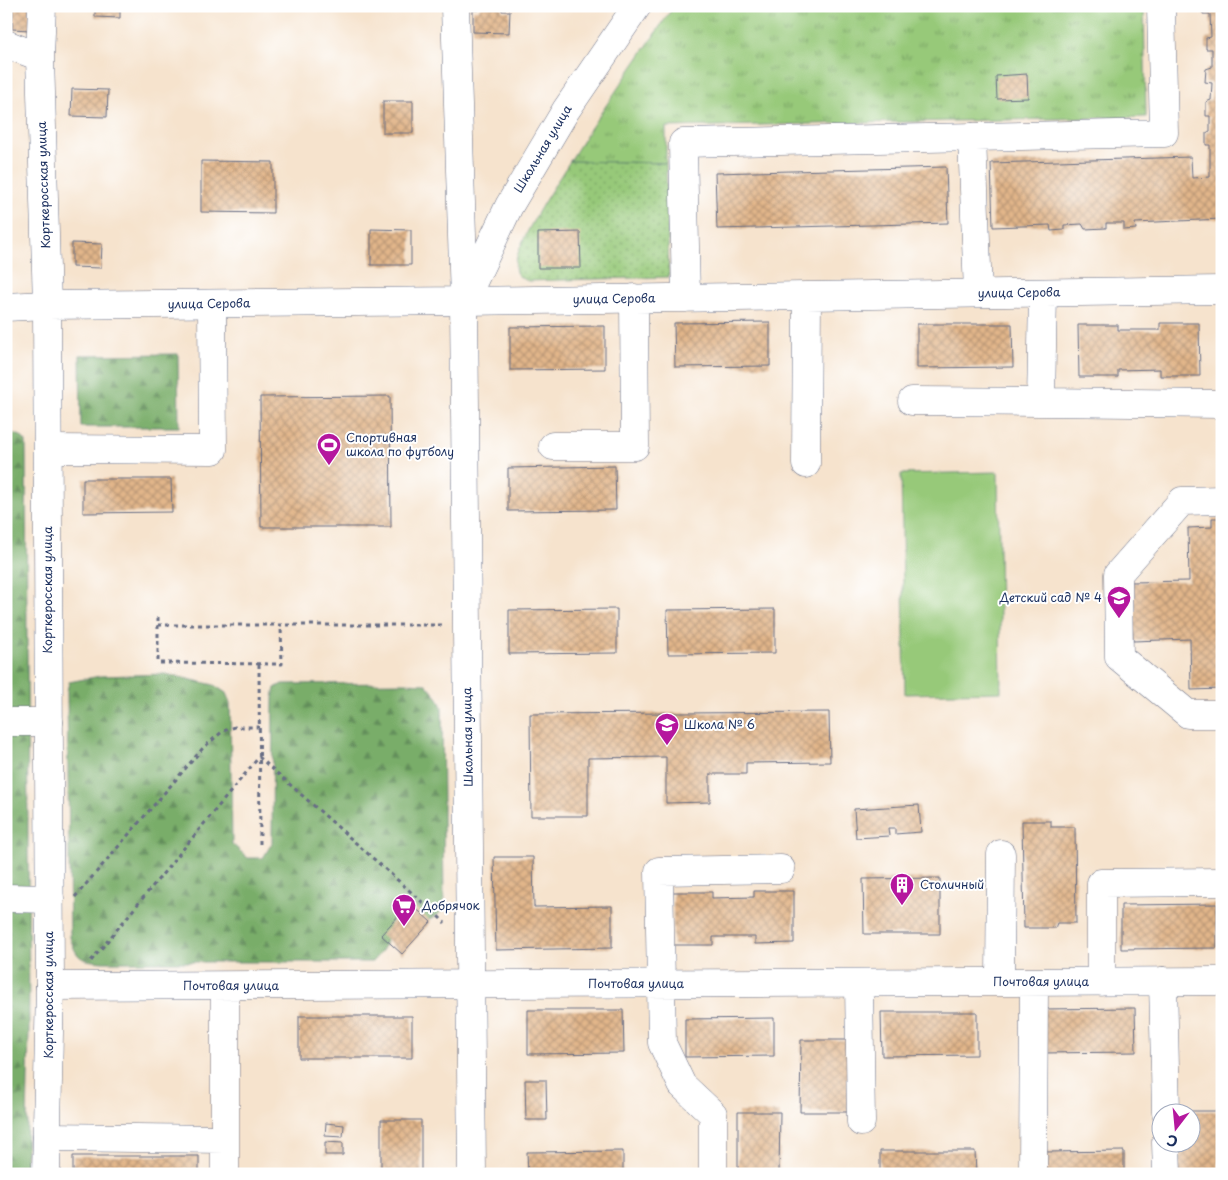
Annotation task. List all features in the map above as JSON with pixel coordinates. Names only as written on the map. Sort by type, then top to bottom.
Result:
[{"type":"street","name":"Корткеросская улица","points":[[42,6],[40,57],[47,305],[49,722],[61,900],[50,986],[46,1174]]},
{"type":"street","name":"Школьная улица","points":[[455,6],[464,301],[472,1174]]},
{"type":"street","name":"Школьная улица","points":[[464,301],[509,206],[566,110],[637,6]]},
{"type":"street","points":[[686,298],[683,143],[1164,133],[1161,6]]},
{"type":"street","points":[[6,44],[40,57]]},
{"type":"street","points":[[972,138],[978,293]]},
{"type":"street","name":"улица Серова","points":[[6,307],[1222,290]]},
{"type":"street","points":[[1041,402],[1043,293]]},
{"type":"street","points":[[806,464],[807,296]]},
{"type":"street","points":[[553,446],[635,446],[634,298]]},
{"type":"street","points":[[48,449],[213,450],[212,304]]},
{"type":"street","points":[[912,401],[1222,404]]},
{"type":"street","points":[[1222,500],[1182,501],[1118,574],[1119,657],[1188,714],[1222,714]]},
{"type":"street","points":[[6,722],[49,722]]},
{"type":"street","points":[[1000,982],[1002,854]]},
{"type":"street","points":[[713,1174],[713,1114],[682,1085],[662,1043],[660,871],[781,869]]},
{"type":"street","points":[[1101,982],[1101,883],[1222,882]]},
{"type":"street","points":[[6,898],[61,900]]},
{"type":"street","points":[[1163,981],[1166,1102]]},
{"type":"street","name":"Почтовая улица","points":[[50,986],[1222,981]]},
{"type":"street","points":[[1033,1174],[1034,982]]},
{"type":"street","points":[[860,983],[861,1122]]},
{"type":"street","points":[[224,1174],[225,986]]},
{"type":"street","points":[[47,1137],[225,1139]]},
{"type":"street","points":[[1166,1152],[1167,1174]]},
{"type":"path","points":[[158,617],[158,663],[282,664],[282,626]]},
{"type":"path","points":[[158,625],[467,625]]},
{"type":"path","points":[[259,664],[260,846]]},
{"type":"path","points":[[61,900],[203,748],[223,731],[235,727],[259,726]]},
{"type":"path","points":[[259,757],[438,916],[470,952]]},
{"type":"path","points":[[90,962],[259,757]]},
{"type":"green space","points":[[674,6],[1144,6],[1146,117],[666,127],[666,163],[570,161]]},
{"type":"green space","points":[[570,161],[666,163],[669,277],[528,281],[518,275],[516,263],[527,233]]},
{"type":"green space","points":[[178,354],[179,427],[81,427],[80,355]]},
{"type":"green space","points":[[6,431],[21,436],[26,442],[29,1030],[26,1174],[6,1174]]},
{"type":"green space","points":[[998,472],[1001,692],[905,694],[901,474]]},
{"type":"green space","points":[[166,674],[214,685],[226,693],[230,703],[232,844],[248,858],[263,858],[272,843],[273,698],[275,688],[282,684],[426,684],[438,698],[442,707],[444,906],[438,915],[426,920],[409,913],[397,914],[391,921],[383,949],[372,962],[103,962],[81,957],[75,950],[70,937],[67,691],[69,682],[100,676]]},
{"type":"building","points":[[95,6],[120,6],[120,18],[95,17]]},
{"type":"building","points":[[480,6],[502,6],[502,11],[510,11],[509,33],[473,32],[473,10],[479,10]]},
{"type":"building","points":[[1203,6],[1222,6],[1222,219],[1135,223],[1136,229],[1124,230],[1124,223],[1106,223],[1106,228],[1085,229],[1082,224],[1064,225],[1064,230],[1051,231],[1050,225],[993,227],[991,163],[1191,157],[1192,178],[1210,177],[1210,145],[1206,145],[1206,133],[1210,131],[1210,116],[1206,116],[1206,102],[1211,100],[1212,83],[1205,82],[1206,69],[1212,67],[1212,49],[1206,49],[1206,38],[1211,37],[1210,14],[1203,14]]},
{"type":"building","points":[[13,7],[31,7],[30,30],[12,29]]},
{"type":"building","points":[[1027,74],[1028,98],[997,99],[996,76]]},
{"type":"building","points":[[6,86],[10,86],[9,114],[6,113]]},
{"type":"building","points":[[72,89],[108,90],[107,117],[71,116]]},
{"type":"building","points":[[383,101],[413,101],[413,133],[383,133]]},
{"type":"building","points":[[201,161],[273,162],[273,213],[201,212]]},
{"type":"building","points":[[946,167],[948,223],[717,229],[715,173]]},
{"type":"building","points":[[371,229],[411,230],[411,265],[371,265]]},
{"type":"building","points":[[580,232],[581,268],[538,268],[538,233]]},
{"type":"building","points":[[6,238],[8,238],[8,267],[6,267]]},
{"type":"building","points":[[72,243],[102,244],[101,268],[72,267]]},
{"type":"building","points":[[770,322],[770,366],[675,367],[674,323]]},
{"type":"building","points":[[1160,323],[1199,323],[1200,376],[1160,376],[1160,369],[1118,370],[1118,377],[1079,377],[1078,325],[1118,325],[1118,330],[1160,330]]},
{"type":"building","points":[[917,324],[1012,324],[1013,367],[917,368]]},
{"type":"building","points":[[605,326],[605,369],[510,370],[510,327]]},
{"type":"building","points":[[390,396],[391,527],[261,527],[260,397]]},
{"type":"building","points":[[615,466],[616,510],[508,511],[508,468]]},
{"type":"building","points":[[83,479],[171,479],[172,512],[83,513]]},
{"type":"building","points":[[1212,518],[1222,518],[1222,689],[1191,690],[1190,639],[1133,641],[1131,582],[1189,581],[1188,528],[1212,527]]},
{"type":"building","points":[[617,609],[617,653],[509,654],[509,610]]},
{"type":"building","points":[[775,609],[775,653],[668,654],[667,610]]},
{"type":"building","points":[[829,712],[830,762],[746,763],[746,774],[710,774],[710,802],[666,803],[666,757],[588,758],[588,816],[531,816],[530,714]]},
{"type":"building","points":[[919,805],[921,832],[895,834],[895,828],[888,828],[889,836],[856,838],[854,809]]},
{"type":"building","points":[[1022,821],[1051,821],[1051,827],[1075,827],[1076,923],[1057,923],[1055,928],[1024,928]]},
{"type":"building","points":[[494,857],[533,857],[534,907],[612,906],[612,948],[496,950]]},
{"type":"building","name":"Столичный","points":[[940,878],[940,934],[864,934],[863,879]]},
{"type":"building","points":[[754,891],[794,891],[794,943],[755,944],[755,937],[713,937],[713,945],[673,945],[673,892],[712,892],[712,898],[754,897]]},
{"type":"building","points":[[410,903],[431,922],[402,954],[381,935]]},
{"type":"building","points":[[1217,904],[1217,948],[1121,949],[1121,905]]},
{"type":"building","points":[[1135,1008],[1136,1052],[1040,1053],[1040,1009]]},
{"type":"building","points":[[528,1010],[623,1010],[624,1053],[528,1054]]},
{"type":"building","points":[[881,1012],[977,1012],[977,1055],[882,1056]]},
{"type":"building","points":[[299,1016],[412,1016],[412,1058],[299,1058]]},
{"type":"building","points":[[774,1018],[774,1056],[685,1057],[685,1019]]},
{"type":"building","points":[[801,1040],[850,1040],[849,1112],[800,1112]]},
{"type":"building","points":[[525,1080],[546,1080],[547,1120],[526,1120]]},
{"type":"building","points":[[1200,1111],[1220,1111],[1219,1174],[1178,1174],[1178,1152],[1200,1152]]},
{"type":"building","points":[[738,1112],[780,1112],[779,1174],[738,1174]]},
{"type":"building","points":[[381,1120],[421,1120],[421,1174],[381,1174]]},
{"type":"building","points":[[326,1123],[344,1125],[343,1137],[325,1136]]},
{"type":"building","points":[[325,1142],[343,1143],[343,1155],[325,1155]]},
{"type":"building","points":[[623,1151],[623,1174],[528,1174],[527,1152]]},
{"type":"building","points":[[880,1151],[975,1151],[976,1174],[880,1174]]},
{"type":"building","points":[[1124,1151],[1124,1174],[1045,1174],[1045,1152]]},
{"type":"building","points":[[73,1156],[199,1156],[199,1174],[73,1174]]},
{"type":"place","name":"Спортивная школа по футболу","points":[[329,466]]},
{"type":"place","name":"Детский сад № 4","points":[[1119,619]]},
{"type":"place","name":"Школа № 6","points":[[667,746]]},
{"type":"place","name":"Столичный","points":[[902,906]]},
{"type":"place","name":"Добрячок","points":[[404,927]]}]
